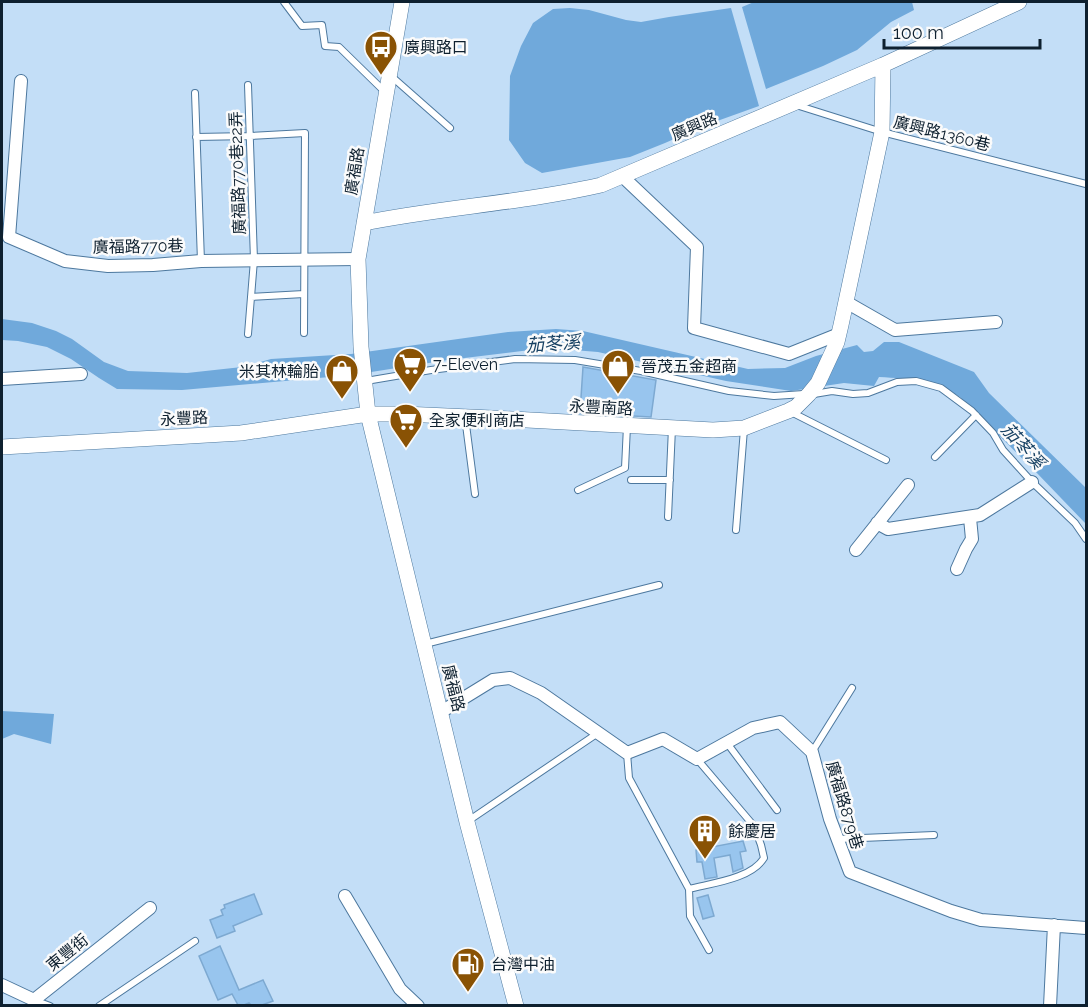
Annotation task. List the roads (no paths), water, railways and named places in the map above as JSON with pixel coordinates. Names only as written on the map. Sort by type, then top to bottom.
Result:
[{"type":"street","name":"廣福路","points":[[402,2],[358,259],[361,347],[368,414],[467,822],[516,1005]]},
{"type":"street","name":"廣興路","points":[[364,223],[402,215],[564,194],[601,185],[883,65],[1019,2]]},
{"type":"street","points":[[813,389],[837,342],[846,302],[882,132],[883,65]]},
{"type":"street","name":"廣福路770巷","points":[[21,81],[9,237],[65,261],[108,266],[201,261],[358,259]]},
{"type":"street","points":[[622,176],[698,247],[694,328],[789,354],[838,334]]},
{"type":"street","points":[[846,302],[895,330],[996,322]]},
{"type":"street","points":[[2,379],[81,374]]},
{"type":"street","name":"永豐南路","points":[[368,414],[713,430],[744,428],[788,411],[796,407],[813,389]]},
{"type":"street","name":"永豐路","points":[[2,447],[241,433],[368,414]]},
{"type":"street","points":[[878,523],[888,529],[970,518],[980,515],[1032,482]]},
{"type":"street","points":[[856,550],[908,485]]},
{"type":"street","points":[[957,569],[972,539],[970,518]]},
{"type":"street","points":[[441,712],[493,680],[510,678],[541,693],[627,753],[663,739],[698,759]]},
{"type":"street","name":"廣福路879巷","points":[[698,759],[753,728],[780,722],[812,752],[830,819],[850,872],[951,911],[981,920],[1086,928]]},
{"type":"street","points":[[345,896],[400,989],[418,1005]]},
{"type":"street","name":"東豐街","points":[[34,1000],[150,908]]},
{"type":"street","points":[[1050,1005],[1054,925]]},
{"type":"street","points":[[2,985],[34,1000]]},
{"type":"lane","points":[[284,2],[302,26],[322,25],[325,46],[339,47],[387,94]]},
{"type":"lane","points":[[391,75],[450,128]]},
{"type":"lane","name":"廣福路770巷22弄","points":[[248,85],[254,260],[248,334]]},
{"type":"lane","points":[[195,93],[201,261]]},
{"type":"lane","name":"廣興路1360巷","points":[[793,104],[882,132],[1086,184]]},
{"type":"lane","points":[[196,137],[305,133],[304,333]]},
{"type":"lane","points":[[250,297],[304,294]]},
{"type":"lane","points":[[365,379],[515,359],[574,360],[641,371],[729,391],[774,396],[813,389],[853,394],[868,393],[897,382],[916,381],[941,388],[976,415],[993,433],[1003,450],[1032,482],[1075,523],[1086,539]]},
{"type":"lane","points":[[788,411],[886,460]]},
{"type":"lane","points":[[935,457],[976,415]]},
{"type":"lane","points":[[465,417],[475,494]]},
{"type":"lane","points":[[578,490],[625,468],[627,426]]},
{"type":"lane","points":[[668,517],[672,428]]},
{"type":"lane","points":[[736,530],[744,428]]},
{"type":"lane","points":[[631,480],[670,480]]},
{"type":"lane","points":[[425,644],[659,585]]},
{"type":"lane","points":[[812,752],[852,688]]},
{"type":"lane","points":[[467,822],[598,733]]},
{"type":"lane","points":[[726,743],[777,810]]},
{"type":"lane","points":[[627,753],[629,778],[689,889],[690,916],[709,950]]},
{"type":"lane","points":[[689,889],[735,878],[748,872],[764,858],[762,845],[754,826],[698,759]]},
{"type":"lane","points":[[837,839],[934,835]]},
{"type":"lane","points":[[99,1005],[195,941]]},
{"type":"lane","points":[[34,1000],[50,1005]]},
{"type":"water","points":[[754,2],[912,2],[914,10],[891,22],[857,50],[766,89],[742,7]]},
{"type":"water","points":[[570,8],[641,22],[731,8],[759,106],[706,125],[630,157],[542,173],[525,163],[509,140],[510,76],[521,46],[533,23],[553,9]]},
{"type":"water","name":"茄苳溪","points":[[2,319],[32,323],[56,331],[72,339],[104,362],[128,371],[187,373],[242,367],[271,359],[351,354],[508,332],[556,329],[583,331],[748,369],[785,368],[816,356],[857,345],[864,352],[873,351],[884,342],[899,342],[974,372],[989,393],[1086,488],[1086,524],[960,397],[940,386],[921,381],[879,377],[874,386],[844,383],[791,391],[726,381],[598,352],[530,350],[352,375],[182,390],[117,389],[71,359],[47,347],[2,340]]},
{"type":"water","points":[[2,711],[54,714],[51,744],[14,734],[2,739]]},
{"type":"place","name":"廣興路口","points":[[381,76]]},
{"type":"place","name":"7-Eleven","points":[[410,393]]},
{"type":"place","name":"晉茂五金超商","points":[[618,395]]},
{"type":"place","name":"米其林輪胎","points":[[342,400]]},
{"type":"place","name":"全家便利商店","points":[[406,449]]},
{"type":"place","name":"餘慶居","points":[[705,860]]},
{"type":"place","name":"台灣中油","points":[[468,993]]}]
